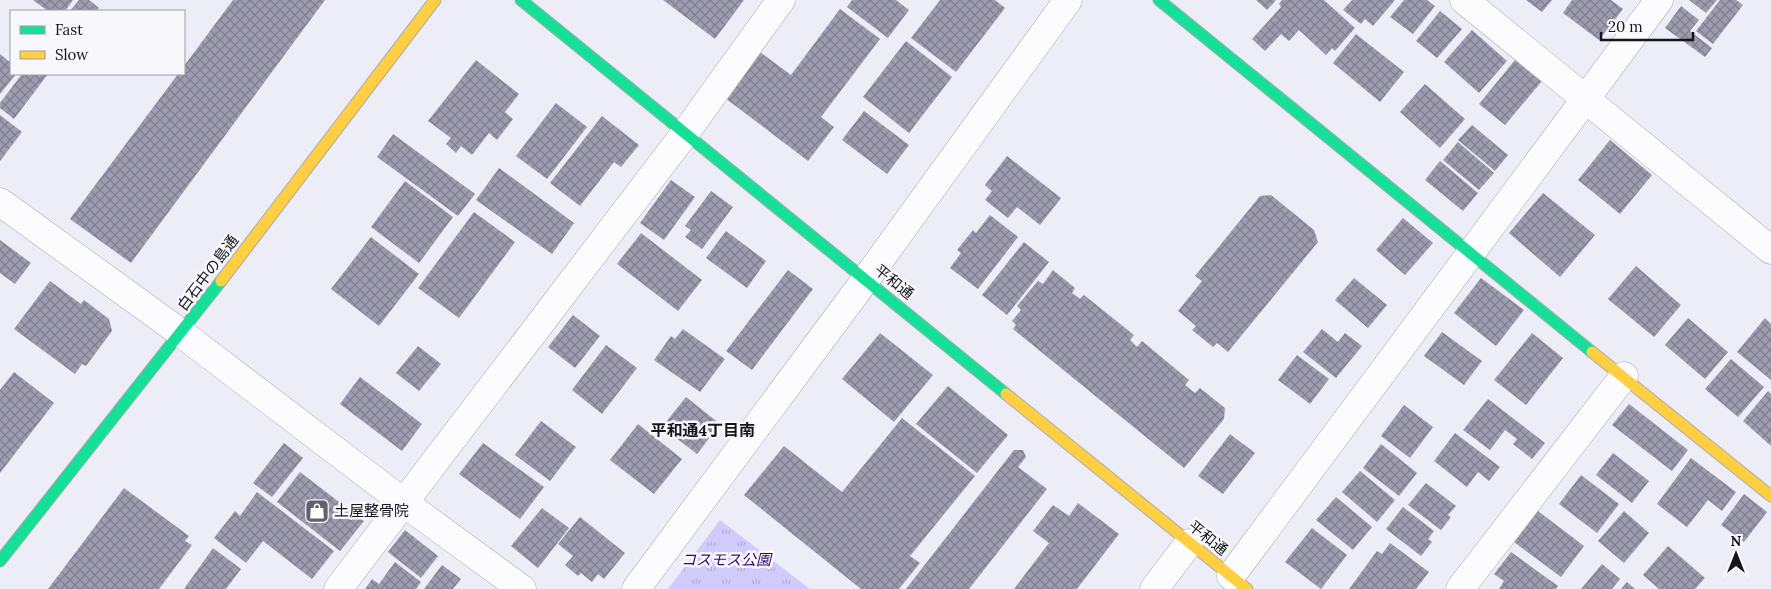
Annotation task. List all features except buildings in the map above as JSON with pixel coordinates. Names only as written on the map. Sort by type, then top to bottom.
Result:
[{"type":"street","name":"白石中の島通","points":[[0,560],[181,333],[435,0]]},
{"type":"street","name":"平和通","points":[[521,0],[1239,582]]},
{"type":"street","points":[[338,589],[686,132],[781,0]]},
{"type":"street","points":[[636,589],[866,279],[1068,0]]},
{"type":"street","points":[[1159,0],[1470,254],[1771,496]]},
{"type":"street","points":[[1464,0],[1771,250]]},
{"type":"street","points":[[1239,582],[1470,254],[1659,0]]},
{"type":"street","points":[[0,202],[181,333],[403,502],[522,589]]},
{"type":"street","points":[[1460,589],[1624,376]]},
{"type":"street","points":[[1154,589],[1189,543]]},
{"type":"green space","name":"コスモス公園","points":[[720,520],[810,589],[668,589]]},
{"type":"traffic: fast","points":[[521,0],[1006,394]]},
{"type":"traffic: fast","points":[[1159,0],[1592,352]]},
{"type":"traffic: fast","points":[[0,561],[221,281]]},
{"type":"traffic: slow","points":[[221,281],[435,0]]},
{"type":"traffic: slow","points":[[1592,352],[1771,496]]},
{"type":"traffic: slow","points":[[1006,394],[1247,589]]},
{"type":"place","name":"土屋整骨院","points":[[317,511]]},
{"type":"district","name":"平和通4丁目南","points":[[703,430]]}]
